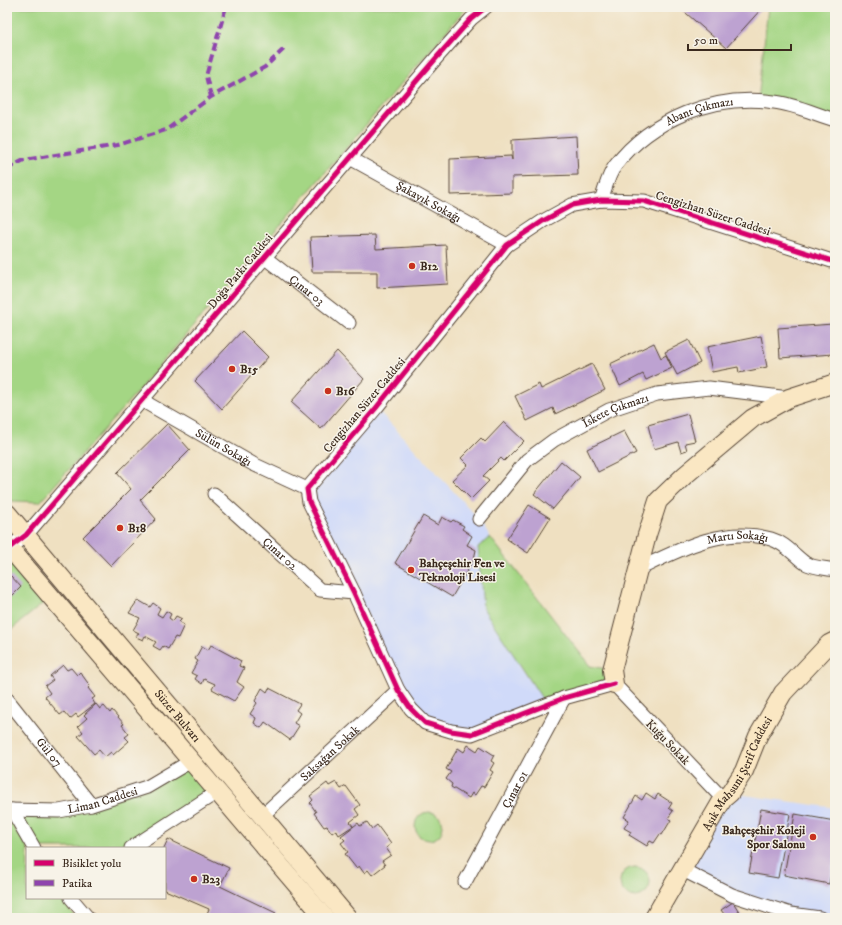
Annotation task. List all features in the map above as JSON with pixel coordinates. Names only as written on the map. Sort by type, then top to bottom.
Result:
[{"type":"main road","points":[[614,684],[612,670],[637,570],[658,501],[684,476],[753,418],[789,398],[835,383]]},
{"type":"main road","name":"Süzer Bulvarı","points":[[7,513],[263,815],[348,918]]},
{"type":"main road","name":"Süzer Bulvarı","points":[[8,546],[325,918]]},
{"type":"main road","name":"Aşık Mahsuni Şerif Caddesi","points":[[654,918],[723,799],[730,793],[744,771],[758,736],[783,693],[833,640]]},
{"type":"street","name":"Doğa Parkı Caddesi","points":[[8,546],[26,536],[350,158],[471,19],[486,7]]},
{"type":"street","name":"Abant Çıkmazı","points":[[601,200],[614,167],[639,143],[665,122],[698,108],[738,101],[774,102],[835,120]]},
{"type":"street","name":"Şakayık Sokağı","points":[[350,158],[507,245]]},
{"type":"street","name":"Cengizhan Süzer Caddesi","points":[[307,489],[376,408],[507,245],[543,221],[572,205],[601,200],[644,201],[835,262]]},
{"type":"street","name":"Çınar 03","points":[[264,257],[349,323]]},
{"type":"street","name":"İskete Çıkmazı","points":[[479,519],[527,460],[554,440],[609,410],[657,394],[709,388],[789,398]]},
{"type":"street","name":"Sülün Sokağı","points":[[143,401],[253,464],[307,489]]},
{"type":"street","points":[[307,489],[310,502],[398,690],[411,709],[425,723],[451,731],[472,734],[564,698],[614,684]]},
{"type":"street","name":"Çınar 02","points":[[214,494],[320,590],[354,594]]},
{"type":"street","name":"Martı Sokağı","points":[[637,570],[683,548],[716,538],[746,534],[772,539],[790,550],[807,564],[835,570]]},
{"type":"street","name":"Kuğu Sokak","points":[[614,684],[723,799]]},
{"type":"street","name":"Saksağan Sokak","points":[[263,815],[398,690]]},
{"type":"street","name":"Çınar 01","points":[[465,882],[564,698]]},
{"type":"street","name":"Gül 07","points":[[7,699],[91,805]]},
{"type":"street","name":"Liman Caddesi","points":[[10,810],[58,811],[91,805],[147,787],[191,761]]},
{"type":"street","points":[[133,847],[218,792]]},
{"type":"street","points":[[10,810],[33,847]]},
{"type":"street","points":[[683,870],[732,895],[791,914],[820,918]]},
{"type":"street","points":[[72,899],[88,918]]},
{"type":"shaded area","name":"Bahçeşehir Fen ve Teknoloji Lisesi","points":[[376,408],[479,519],[490,537],[478,547],[520,666],[547,706],[472,734],[451,731],[411,709],[307,489]]},
{"type":"shaded area","points":[[730,793],[835,808],[835,918],[820,918],[791,914],[683,871]]},
{"type":"green space","points":[[7,7],[467,7],[124,407],[40,502],[12,501],[7,495]]},
{"type":"green space","points":[[768,7],[835,7],[835,120],[758,101]]},
{"type":"green space","points":[[490,537],[590,666],[612,670],[614,684],[547,706],[483,608],[478,547]]},
{"type":"green space","points":[[7,549],[51,597],[7,633]]},
{"type":"green space","points":[[191,761],[217,792],[133,847],[33,847],[12,810],[91,805]]},
{"type":"green space","points":[[429,812],[439,816],[443,826],[439,836],[429,840],[419,836],[415,826],[419,816]]},
{"type":"green space","points":[[7,823],[12,824],[27,847],[26,847],[26,899],[62,899],[76,918],[7,918]]},
{"type":"green space","points":[[635,867],[646,871],[650,882],[646,893],[635,897],[624,893],[620,882],[624,871]]},
{"type":"building","points":[[679,7],[763,7],[726,48]]},
{"type":"building","points":[[576,136],[578,175],[512,177],[512,193],[450,195],[450,159],[511,156],[512,160],[512,140]]},
{"type":"building","points":[[375,235],[376,249],[446,245],[448,284],[377,288],[377,272],[312,272],[310,237]]},
{"type":"building","points":[[833,319],[835,319],[833,354],[780,358],[778,328],[833,324]]},
{"type":"building","name":"B15","points":[[242,331],[268,357],[222,409],[195,381]]},
{"type":"building","points":[[761,336],[767,367],[739,373],[738,367],[712,372],[707,347]]},
{"type":"building","points":[[689,340],[700,363],[677,375],[665,352]]},
{"type":"building","points":[[654,343],[661,358],[666,355],[672,368],[646,380],[643,374],[620,386],[610,364]]},
{"type":"building","name":"B16","points":[[337,351],[364,379],[321,429],[291,402]]},
{"type":"building","points":[[592,364],[605,390],[555,414],[553,408],[527,421],[515,396],[539,384],[541,389]]},
{"type":"building","points":[[688,414],[695,441],[685,443],[687,450],[681,452],[678,442],[654,449],[648,425]]},
{"type":"building","points":[[504,422],[524,441],[504,461],[501,458],[483,476],[489,481],[471,499],[452,480],[468,465],[461,458],[481,438],[485,442]]},
{"type":"building","points":[[167,424],[190,450],[140,500],[156,519],[111,566],[83,537],[131,489],[117,473]]},
{"type":"building","points":[[624,431],[636,453],[598,472],[587,449]]},
{"type":"building","points":[[561,461],[580,477],[553,509],[534,494]]},
{"type":"building","points":[[529,505],[550,518],[528,553],[507,539]]},
{"type":"building","name":"Bahçeşehir Fen ve Teknoloji Lisesi","points":[[423,516],[438,525],[442,517],[451,522],[453,520],[464,526],[462,529],[472,536],[467,545],[476,550],[474,559],[452,597],[395,563]]},
{"type":"building","points":[[11,576],[21,587],[10,598],[7,595],[7,579]]},
{"type":"building","points":[[138,600],[150,607],[153,603],[160,608],[157,614],[162,617],[166,611],[171,614],[169,618],[173,621],[176,616],[182,619],[179,622],[184,625],[178,638],[175,637],[168,649],[163,646],[160,650],[153,646],[156,642],[145,636],[143,640],[136,637],[139,633],[133,630],[140,618],[129,613]]},
{"type":"building","points":[[211,645],[241,661],[239,666],[244,668],[237,682],[244,687],[234,701],[212,689],[215,684],[204,679],[202,684],[195,679],[197,676],[191,673],[198,661],[195,659],[202,646],[208,650]]},
{"type":"building","points":[[63,665],[67,670],[71,668],[77,675],[80,672],[90,686],[88,688],[95,697],[92,699],[95,704],[78,717],[76,714],[70,719],[64,712],[60,715],[45,697],[50,693],[45,686],[53,680],[50,676]]},
{"type":"building","points":[[262,688],[267,692],[269,688],[300,704],[296,710],[300,713],[294,723],[299,726],[290,740],[265,722],[261,728],[254,723],[256,718],[250,714],[257,703],[255,701]]},
{"type":"building","points":[[96,704],[100,709],[104,706],[110,713],[112,710],[124,724],[122,725],[129,734],[125,737],[129,741],[113,755],[111,752],[105,757],[99,750],[94,754],[78,736],[83,732],[78,726],[87,718],[84,715]]},
{"type":"building","points":[[468,745],[477,751],[480,746],[494,755],[491,761],[494,763],[490,770],[493,772],[484,787],[481,786],[475,795],[472,793],[469,798],[451,787],[452,784],[446,779],[451,772],[446,769],[458,748],[464,752]]},
{"type":"building","points":[[336,782],[341,789],[346,786],[360,805],[355,809],[359,815],[350,822],[353,826],[339,835],[336,830],[332,833],[327,826],[324,827],[314,813],[316,812],[310,803],[313,800],[310,796],[327,783],[329,786]]},
{"type":"building","points":[[646,793],[655,799],[658,794],[672,803],[669,808],[673,811],[668,818],[671,820],[662,835],[660,834],[654,843],[650,841],[647,846],[629,835],[631,832],[624,828],[629,820],[624,817],[636,796],[642,800]]},
{"type":"building","points":[[761,809],[790,814],[778,878],[749,873]]},
{"type":"building","name":"Bahçeşehir Koleji Spor Salonu","points":[[795,814],[835,821],[835,853],[829,884],[784,875]]},
{"type":"building","points":[[367,822],[372,829],[377,825],[391,844],[386,848],[391,855],[382,861],[385,865],[372,875],[368,870],[364,873],[359,866],[356,868],[345,854],[348,852],[341,843],[345,840],[341,836],[358,823],[360,826]]},
{"type":"building","name":"B23","points":[[168,839],[229,868],[220,886],[276,913],[274,918],[205,918],[209,909],[166,890],[166,847],[164,847]]},
{"type":"building","points":[[733,902],[743,918],[727,918],[721,910]]},
{"type":"marked path","points":[[211,97],[206,76],[226,7]]},
{"type":"marked path","points":[[7,169],[24,160],[118,145],[166,130],[211,97],[265,67],[285,48]]},
{"type":"cycle path","points":[[9,548],[26,535],[438,56],[471,19],[486,7]]},
{"type":"cycle path","points":[[614,684],[564,698],[472,734],[451,731],[425,723],[411,709],[398,690],[354,593],[309,502],[307,489],[376,408],[507,245],[543,221],[572,205],[601,200],[644,201],[835,262]]},
{"type":"place","name":"B12","points":[[412,266]]},
{"type":"place","name":"B15","points":[[232,369]]},
{"type":"place","name":"B16","points":[[328,391]]},
{"type":"place","name":"B18","points":[[120,528]]},
{"type":"place","name":"Bahçeşehir Fen ve Teknoloji Lisesi","points":[[411,570]]},
{"type":"place","name":"Bahçeşehir Koleji Spor Salonu","points":[[813,837]]},
{"type":"place","name":"B23","points":[[194,879]]}]
